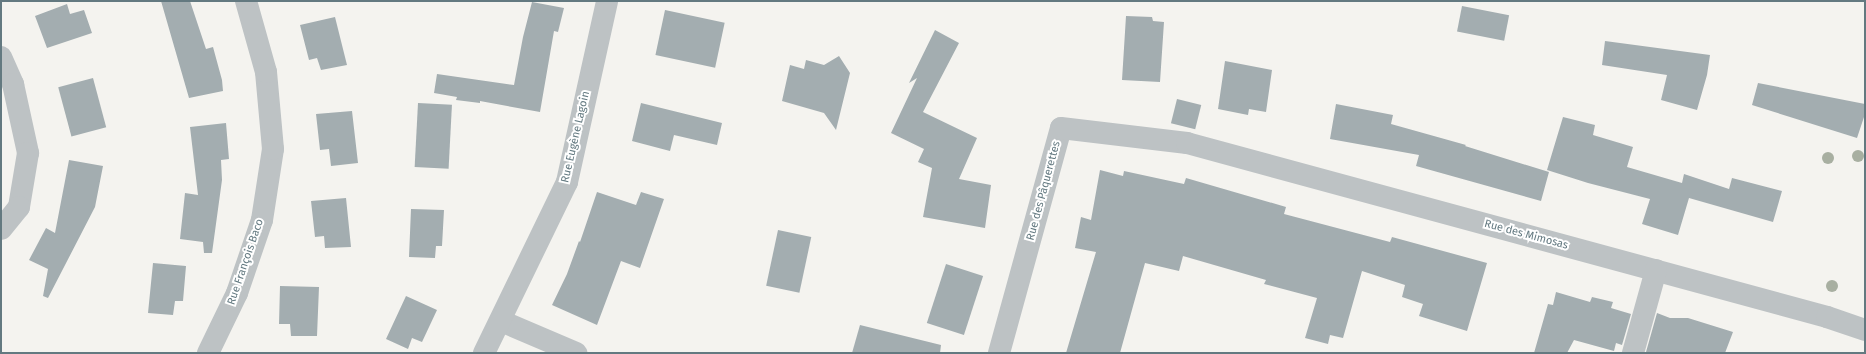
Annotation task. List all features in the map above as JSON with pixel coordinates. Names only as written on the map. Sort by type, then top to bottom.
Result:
[{"type":"street","name":"Rue François Baco","points":[[208,353],[237,293],[262,220],[273,149],[266,72],[246,1]]},
{"type":"street","name":"Rue Eugène Lagoin","points":[[484,353],[567,182],[607,1]]},
{"type":"street","points":[[1,57],[13,84],[28,153],[19,207],[1,229]]},
{"type":"street","name":"Rue des Pâquerettes","points":[[999,353],[1061,128],[1187,143]]},
{"type":"street","name":"Rue des Mimosas","points":[[1187,143],[1827,317],[1865,330]]},
{"type":"street","points":[[1633,353],[1656,270]]},
{"type":"street","points":[[500,321],[576,353]]},
{"type":"building","points":[[161,1],[190,1],[206,49],[213,47],[222,80],[223,91],[189,98]]},
{"type":"building","points":[[532,2],[564,8],[558,32],[554,31],[540,112],[480,101],[480,103],[456,100],[457,97],[434,93],[437,74],[514,85],[523,37]]},
{"type":"building","points":[[67,4],[70,14],[84,10],[92,33],[47,48],[35,16]]},
{"type":"building","points":[[1462,6],[1509,15],[1504,41],[1457,32]]},
{"type":"building","points":[[665,10],[725,23],[715,68],[655,55]]},
{"type":"building","points":[[1126,16],[1152,17],[1153,21],[1164,22],[1160,82],[1122,80]]},
{"type":"building","points":[[335,17],[347,65],[321,70],[317,58],[309,60],[300,25]]},
{"type":"building","points":[[935,30],[959,43],[923,112],[977,138],[959,179],[991,185],[985,228],[923,217],[932,168],[918,162],[924,149],[891,133],[917,78],[909,83]]},
{"type":"building","points":[[1605,41],[1710,55],[1707,75],[1697,110],[1661,100],[1667,75],[1602,65]]},
{"type":"building","points":[[839,56],[850,73],[836,130],[824,113],[782,101],[790,65],[804,69],[806,60],[824,65]]},
{"type":"building","points":[[1225,61],[1272,70],[1266,112],[1249,109],[1248,115],[1218,109]]},
{"type":"building","points":[[93,78],[106,127],[71,137],[58,87]]},
{"type":"building","points":[[1758,83],[1865,104],[1865,114],[1857,138],[1752,105]]},
{"type":"building","points":[[1177,99],[1201,105],[1195,129],[1171,123]]},
{"type":"building","points":[[418,103],[452,105],[449,169],[415,167]]},
{"type":"building","points":[[641,103],[722,123],[717,145],[674,135],[670,151],[632,141]]},
{"type":"building","points":[[1336,104],[1393,115],[1391,124],[1466,145],[1465,146],[1549,172],[1541,201],[1416,166],[1419,155],[1330,139]]},
{"type":"building","points":[[352,111],[358,163],[331,166],[329,149],[320,150],[316,114]]},
{"type":"building","points":[[1563,117],[1595,125],[1593,135],[1633,147],[1627,167],[1682,183],[1684,174],[1729,189],[1732,178],[1782,191],[1773,222],[1689,198],[1678,235],[1642,224],[1650,199],[1588,183],[1547,170]]},
{"type":"building","points":[[226,123],[229,159],[221,160],[222,180],[212,253],[204,253],[203,242],[180,239],[185,193],[198,195],[190,127]]},
{"type":"building","points":[[69,160],[103,166],[95,207],[48,298],[43,296],[48,269],[29,260],[46,228],[55,233]]},
{"type":"building","points":[[1100,170],[1123,176],[1124,171],[1184,184],[1186,178],[1286,207],[1284,214],[1390,242],[1392,237],[1487,263],[1467,331],[1419,316],[1423,304],[1402,297],[1405,285],[1362,271],[1343,338],[1330,335],[1328,344],[1305,338],[1317,298],[1264,284],[1266,280],[1183,256],[1179,271],[1145,263],[1120,353],[1066,353],[1096,252],[1075,248],[1081,217],[1091,220]]},
{"type":"building","points":[[597,192],[636,205],[641,192],[664,199],[640,268],[621,261],[597,325],[552,305],[567,274],[579,241],[580,242]]},
{"type":"building","points":[[346,198],[351,247],[325,248],[324,236],[315,237],[311,201]]},
{"type":"building","points":[[411,209],[444,210],[442,246],[436,246],[435,258],[409,257]]},
{"type":"building","points":[[778,230],[811,237],[799,293],[766,286]]},
{"type":"building","points":[[153,263],[186,266],[183,301],[175,301],[173,315],[148,313]]},
{"type":"building","points":[[946,264],[983,276],[964,335],[927,323]]},
{"type":"building","points":[[280,286],[319,287],[317,336],[291,336],[290,324],[279,324]]},
{"type":"building","points":[[1556,292],[1590,302],[1592,297],[1613,302],[1611,308],[1631,314],[1622,345],[1616,343],[1614,351],[1574,340],[1567,353],[1534,353],[1548,304],[1553,305]]},
{"type":"building","points":[[406,296],[437,310],[422,342],[412,338],[408,349],[386,339]]},
{"type":"building","points":[[1657,313],[1670,318],[1688,318],[1733,332],[1725,353],[1646,352]]},
{"type":"building","points":[[860,325],[941,345],[940,353],[852,353]]}]
